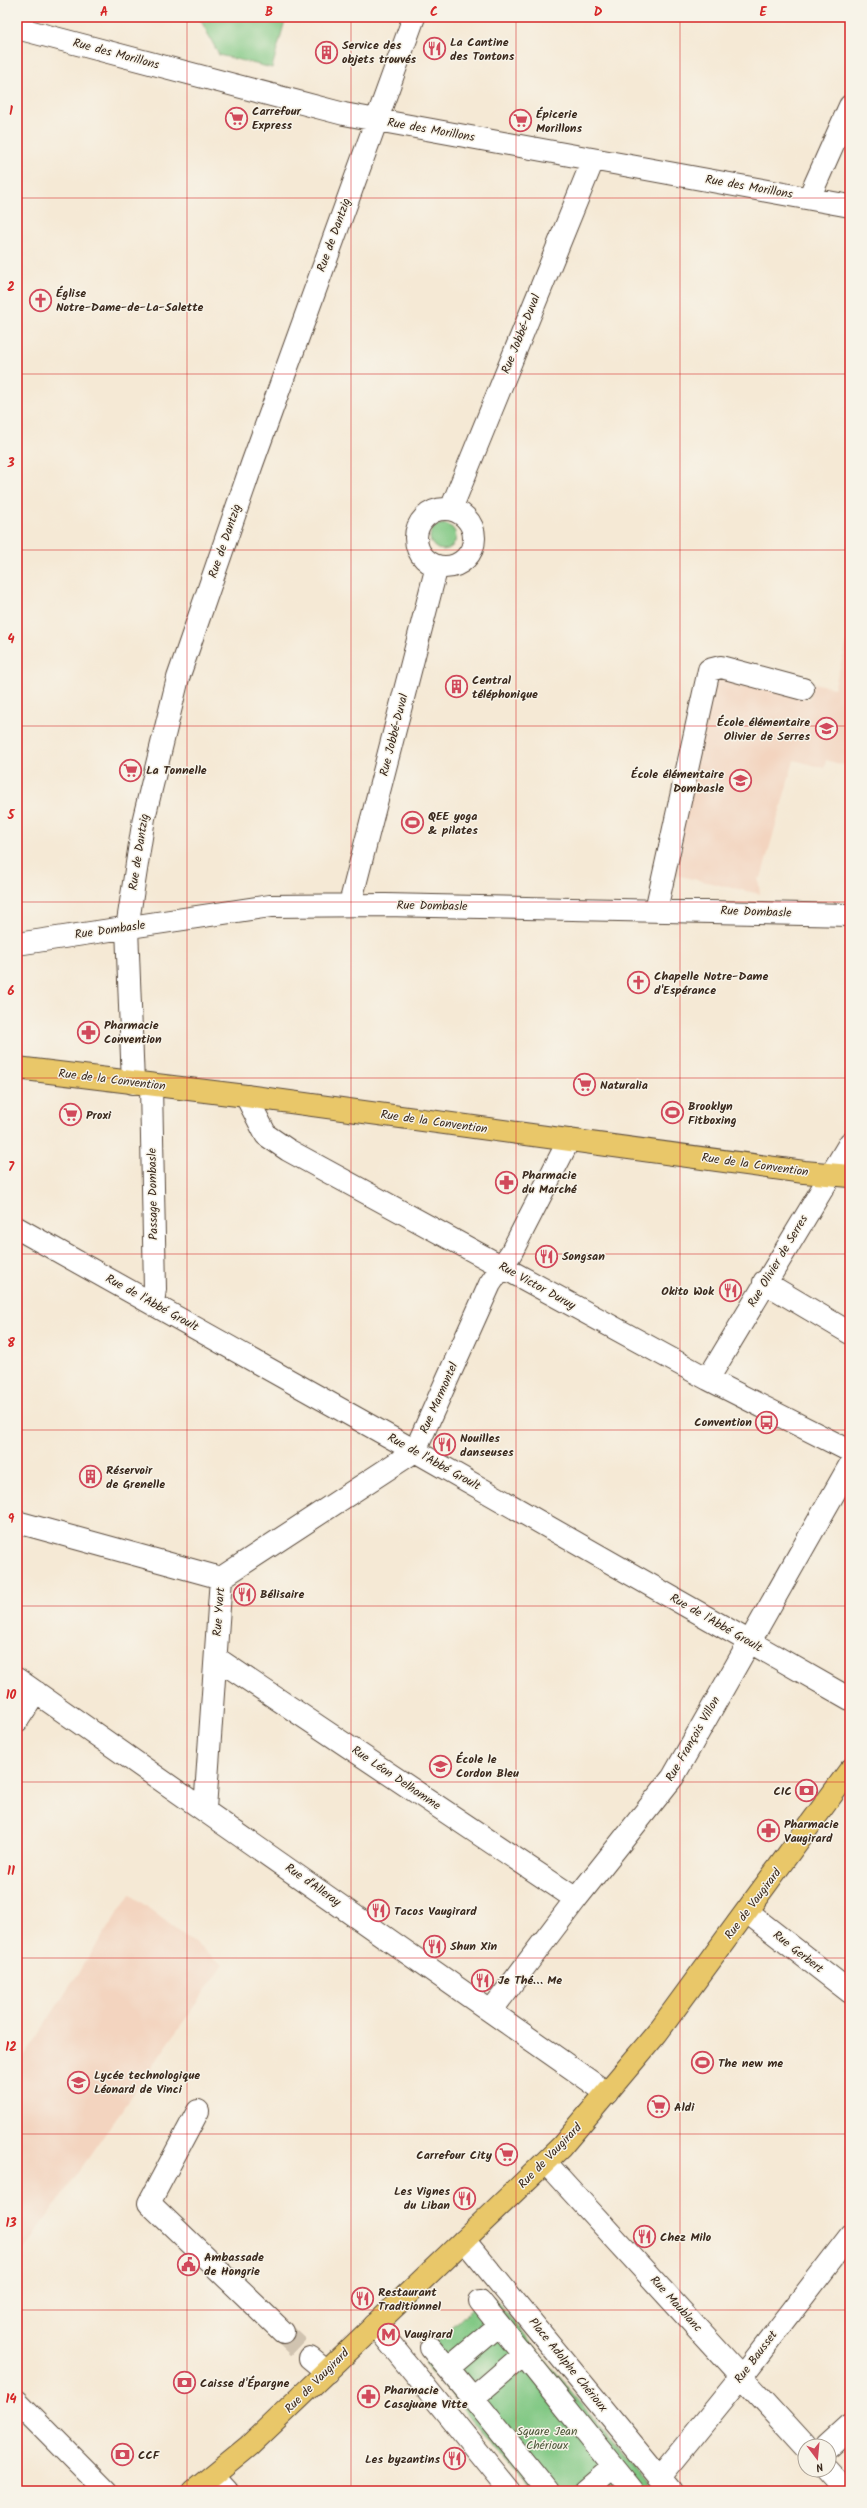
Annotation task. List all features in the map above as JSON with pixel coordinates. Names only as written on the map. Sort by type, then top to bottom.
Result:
[{"type":"main road","name":"Rue de la Convention","points":[[17,1068],[142,1085],[246,1096],[804,1172],[841,1175]]},
{"type":"main road","name":"Rue de Vaugirard","points":[[194,2491],[219,2484],[249,2446],[464,2240],[546,2164],[657,2033],[850,1770]]},
{"type":"street","name":"Rue de Dantzig","points":[[142,1085],[127,928],[144,818],[178,678],[375,120],[414,17]]},
{"type":"street","name":"Rue des Morillons","points":[[17,28],[375,120],[850,206]]},
{"type":"street","points":[[809,198],[850,106]]},
{"type":"street","name":"Rue Jobbé-Duval","points":[[450,509],[593,160]]},
{"type":"street","points":[[450,509],[467,518],[474,535],[474,544],[464,560],[447,567],[437,566],[430,563],[419,551],[416,535],[422,520],[435,510],[450,509]]},
{"type":"street","name":"Rue Jobbé-Duval","points":[[350,904],[437,566]]},
{"type":"street","points":[[656,910],[709,670],[721,667],[803,689]]},
{"type":"street","name":"Rue Dombasle","points":[[17,944],[270,906],[350,904],[850,915]]},
{"type":"street","name":"Passage Dombasle","points":[[142,1085],[155,1289],[152,1303]]},
{"type":"street","name":"Rue Victor Duruy","points":[[246,1096],[266,1135],[502,1267],[708,1379],[850,1451]]},
{"type":"street","name":"Rue Marmontel","points":[[415,1451],[490,1284],[502,1267],[569,1140]]},
{"type":"street","name":"Rue Olivier de Serres","points":[[708,1379],[764,1282],[841,1175],[850,1143]]},
{"type":"street","name":"Rue de l'Abbé Groult","points":[[17,1228],[415,1451],[850,1699]]},
{"type":"street","points":[[764,1282],[850,1333]]},
{"type":"street","points":[[221,1578],[415,1451]]},
{"type":"street","name":"Rue François Villon","points":[[491,2011],[576,1899],[673,1777],[748,1641],[850,1465]]},
{"type":"street","name":"Rue Yvart","points":[[17,1522],[221,1578],[205,1809]]},
{"type":"street","name":"Rue Léon Delhomme","points":[[216,1658],[576,1899]]},
{"type":"street","name":"Rue d'Alleray","points":[[17,1679],[205,1809],[607,2093]]},
{"type":"street","points":[[17,1721],[36,1692]]},
{"type":"street","name":"Rue Gerbert","points":[[747,1912],[850,1992]]},
{"type":"street","points":[[198,2110],[149,2204],[283,2332]]},
{"type":"street","name":"Rue Maublanc","points":[[546,2164],[798,2438]]},
{"type":"street","name":"Rue Bausset","points":[[646,2484],[742,2376],[850,2236]]},
{"type":"street","name":"Place Adolphe Chérioux","points":[[464,2240],[646,2484]]},
{"type":"street","points":[[480,2301],[613,2467],[646,2484]]},
{"type":"street","points":[[375,2325],[510,2491]]},
{"type":"street","points":[[448,2368],[499,2325]]},
{"type":"street","points":[[431,2348],[548,2491]]},
{"type":"street","points":[[473,2398],[523,2354]]},
{"type":"street","points":[[310,2358],[327,2372]]},
{"type":"street","points":[[17,2401],[106,2491]]},
{"type":"street","points":[[837,2438],[850,2426]]},
{"type":"street","points":[[585,2491],[613,2467]]},
{"type":"street","points":[[834,2478],[846,2491]]},
{"type":"shaded area","name":"École élémentaire Dombasle","points":[[850,632],[850,767],[826,760],[824,768],[794,760],[761,878],[758,878],[760,894],[671,874],[714,683],[726,676],[809,699],[814,683],[834,688]]},
{"type":"shaded area","name":"Lycée technologique Léonard de Vinci","points":[[130,1894],[223,1965],[17,2260],[17,2067]]},
{"type":"green space","points":[[199,17],[286,17],[272,68],[219,55]]},
{"type":"green space","points":[[443,524],[452,528],[456,537],[452,546],[443,550],[434,546],[430,537],[434,528]]},
{"type":"green space","name":"Square Jean Chérioux","points":[[484,2297],[494,2297],[653,2491],[529,2491],[425,2363],[425,2353]]},
{"type":"tunnel","points":[[283,2332],[310,2358]]},
{"type":"place","name":"La Cantine des Tontons","points":[[435,49]]},
{"type":"place","name":"Service des objets trouvés","points":[[327,52]]},
{"type":"place","name":"Carrefour Express","points":[[237,118]]},
{"type":"place","name":"Épicerie Morillons","points":[[521,121]]},
{"type":"place","name":"Église Notre-Dame-de-La-Salette","points":[[40,300]]},
{"type":"place","name":"Central téléphonique","points":[[456,687]]},
{"type":"place","name":"École élémentaire Olivier de Serres","points":[[826,729]]},
{"type":"place","name":"La Tonnelle","points":[[130,770]]},
{"type":"place","name":"École élémentaire Dombasle","points":[[740,781]]},
{"type":"place","name":"QEE yoga & pilates","points":[[412,823]]},
{"type":"place","name":"Chapelle Notre-Dame d'Espérance","points":[[639,983]]},
{"type":"place","name":"Pharmacie Convention","points":[[88,1032]]},
{"type":"place","name":"Naturalia","points":[[584,1085]]},
{"type":"place","name":"Brooklyn Fitboxing","points":[[673,1113]]},
{"type":"place","name":"Proxi","points":[[71,1115]]},
{"type":"place","name":"Pharmacie du Marché","points":[[507,1182]]},
{"type":"place","name":"Songsan","points":[[546,1256]]},
{"type":"place","name":"Okito Wok","points":[[730,1291]]},
{"type":"place","name":"Convention","points":[[767,1422]]},
{"type":"place","name":"Nouilles danseuses","points":[[445,1445]]},
{"type":"place","name":"Réservoir de Grenelle","points":[[91,1477]]},
{"type":"place","name":"Bélisaire","points":[[245,1594]]},
{"type":"place","name":"École le Cordon Bleu","points":[[440,1766]]},
{"type":"place","name":"CIC","points":[[807,1791]]},
{"type":"place","name":"Pharmacie Vaugirard","points":[[769,1831]]},
{"type":"place","name":"Tacos Vaugirard","points":[[378,1911]]},
{"type":"place","name":"Shun Xin","points":[[434,1946]]},
{"type":"place","name":"Je Thé… Me","points":[[483,1980]]},
{"type":"place","name":"The new me","points":[[703,2063]]},
{"type":"place","name":"Lycée technologique Léonard de Vinci","points":[[79,2082]]},
{"type":"place","name":"Aldi","points":[[659,2107]]},
{"type":"place","name":"Carrefour City","points":[[507,2155]]},
{"type":"place","name":"Les Vignes du Liban","points":[[465,2198]]},
{"type":"place","name":"Chez Milo","points":[[645,2237]]},
{"type":"place","name":"Ambassade de Hongrie","points":[[188,2264]]},
{"type":"place","name":"Restaurant Traditionnel","points":[[362,2299]]},
{"type":"place","name":"Vaugirard","points":[[389,2334]]},
{"type":"place","name":"Caisse d'Épargne","points":[[185,2383]]},
{"type":"place","name":"Pharmacie Casajuane Vitte","points":[[369,2397]]},
{"type":"place","name":"CCF","points":[[122,2455]]},
{"type":"place","name":"Les byzantins","points":[[455,2459]]}]
